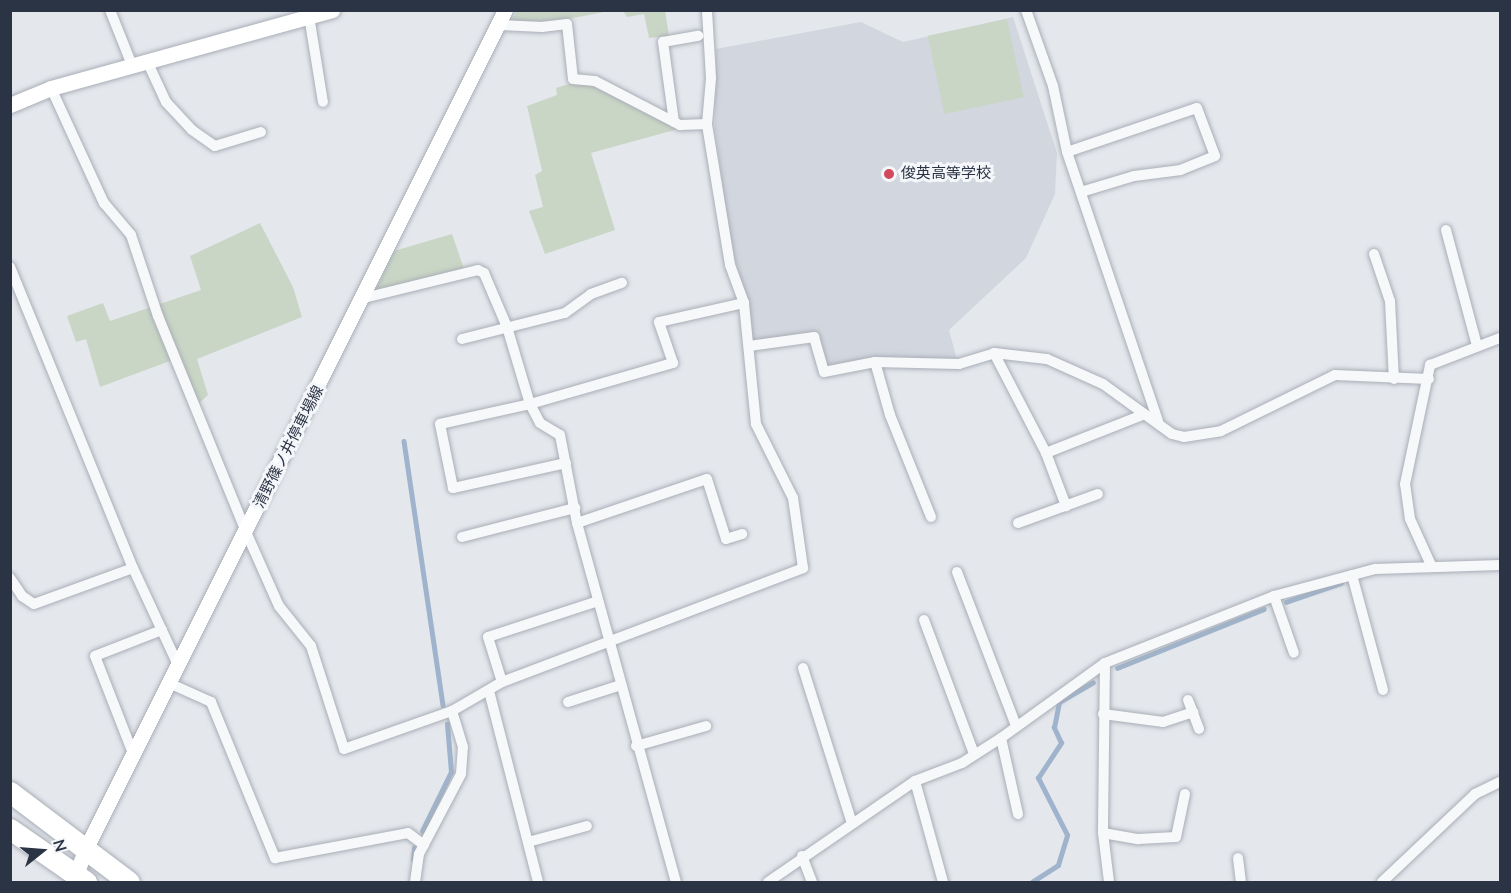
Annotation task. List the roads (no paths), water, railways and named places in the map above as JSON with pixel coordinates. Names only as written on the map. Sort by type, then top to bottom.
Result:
[{"type":"highway","points":[[10,792],[129,882]]},
{"type":"highway","points":[[10,829],[79,880]]},
{"type":"main road","points":[[10,105],[51,88],[332,10]]},
{"type":"main road","name":"清野篠ノ井停車場線","points":[[79,880],[86,850],[135,758],[502,18]]},
{"type":"street","points":[[110,10],[139,63],[166,102],[192,130],[215,146],[261,132]]},
{"type":"street","points":[[51,88],[104,203],[131,235],[158,316],[246,532],[279,606],[311,646],[344,749],[452,711],[502,682],[803,568],[793,498],[756,424],[744,303],[730,265],[707,124],[711,78],[707,10]]},
{"type":"street","points":[[1026,10],[1053,86],[1067,152],[1158,421]]},
{"type":"street","points":[[309,16],[323,102]]},
{"type":"street","points":[[502,18],[542,27],[567,24],[573,79],[595,81],[674,122],[707,124]]},
{"type":"street","points":[[674,122],[663,42],[698,36]]},
{"type":"street","points":[[1067,152],[1197,108],[1215,156],[1181,170],[1134,176],[1081,192]]},
{"type":"street","points":[[1446,230],[1477,346]]},
{"type":"street","points":[[1374,254],[1390,301],[1394,379]]},
{"type":"street","points":[[10,267],[133,568],[179,667]]},
{"type":"street","points":[[364,298],[478,270],[484,273],[507,327],[530,404],[540,423],[560,435],[577,523],[636,746],[676,882]]},
{"type":"street","points":[[462,339],[565,313],[591,294],[622,283]]},
{"type":"street","points":[[566,463],[453,488],[440,424],[530,404],[673,363],[659,322],[744,303]]},
{"type":"street","points":[[749,346],[814,337],[824,372],[875,362],[959,364],[994,353],[1056,361],[1103,384],[1158,421],[1172,434],[1184,437],[1221,431],[1335,375],[1429,379]]},
{"type":"street","points":[[1431,565],[1410,519],[1405,484],[1429,379],[1430,365],[1500,338]]},
{"type":"street","points":[[994,353],[1046,453],[1066,506]]},
{"type":"street","points":[[875,362],[890,415],[931,516]]},
{"type":"street","points":[[1046,453],[1145,414]]},
{"type":"street","points":[[577,523],[707,479],[726,539],[742,534]]},
{"type":"street","points":[[1018,523],[1098,494]]},
{"type":"street","points":[[462,537],[575,508]]},
{"type":"street","points":[[770,882],[802,856],[915,781],[974,754],[1001,738],[1105,663],[1274,596],[1375,569],[1431,565],[1500,565]]},
{"type":"street","points":[[10,579],[22,596],[34,604],[133,568]]},
{"type":"street","points":[[957,572],[1016,726]]},
{"type":"street","points":[[1352,575],[1383,690]]},
{"type":"street","points":[[1274,596],[1294,653]]},
{"type":"street","points":[[502,682],[488,637],[598,601]]},
{"type":"street","points":[[924,620],[974,754]]},
{"type":"street","points":[[135,758],[95,656],[162,630]]},
{"type":"street","points":[[1105,663],[1103,833],[1109,882]]},
{"type":"street","points":[[803,668],[852,823]]},
{"type":"street","points":[[171,684],[211,702],[275,858],[408,833],[424,845]]},
{"type":"street","points":[[568,702],[621,685]]},
{"type":"street","points":[[489,691],[538,882]]},
{"type":"street","points":[[1188,700],[1199,729]]},
{"type":"street","points":[[416,882],[424,845],[461,774],[463,747],[452,711]]},
{"type":"street","points":[[1104,714],[1164,722],[1193,712]]},
{"type":"street","points":[[636,746],[706,726]]},
{"type":"street","points":[[1001,738],[1018,814]]},
{"type":"street","points":[[915,781],[943,882]]},
{"type":"street","points":[[1382,882],[1474,794],[1500,782]]},
{"type":"street","points":[[1103,833],[1138,839],[1176,837],[1185,794]]},
{"type":"street","points":[[528,842],[587,825]]},
{"type":"street","points":[[802,856],[812,882]]},
{"type":"street","points":[[1238,858],[1240,882]]},
{"type":"waterway","points":[[404,441],[443,705]]},
{"type":"waterway","points":[[1286,602],[1341,583]]},
{"type":"waterway","points":[[1117,668],[1264,609]]},
{"type":"waterway","points":[[1032,882],[1058,865],[1067,835],[1038,778],[1061,743],[1054,728],[1059,702],[1093,682]]},
{"type":"waterway","points":[[422,831],[451,772],[447,724]]},
{"type":"waterway","points":[[413,860],[414,848]]},
{"type":"place","name":"俊英高等学校","points":[[889,174]]}]
